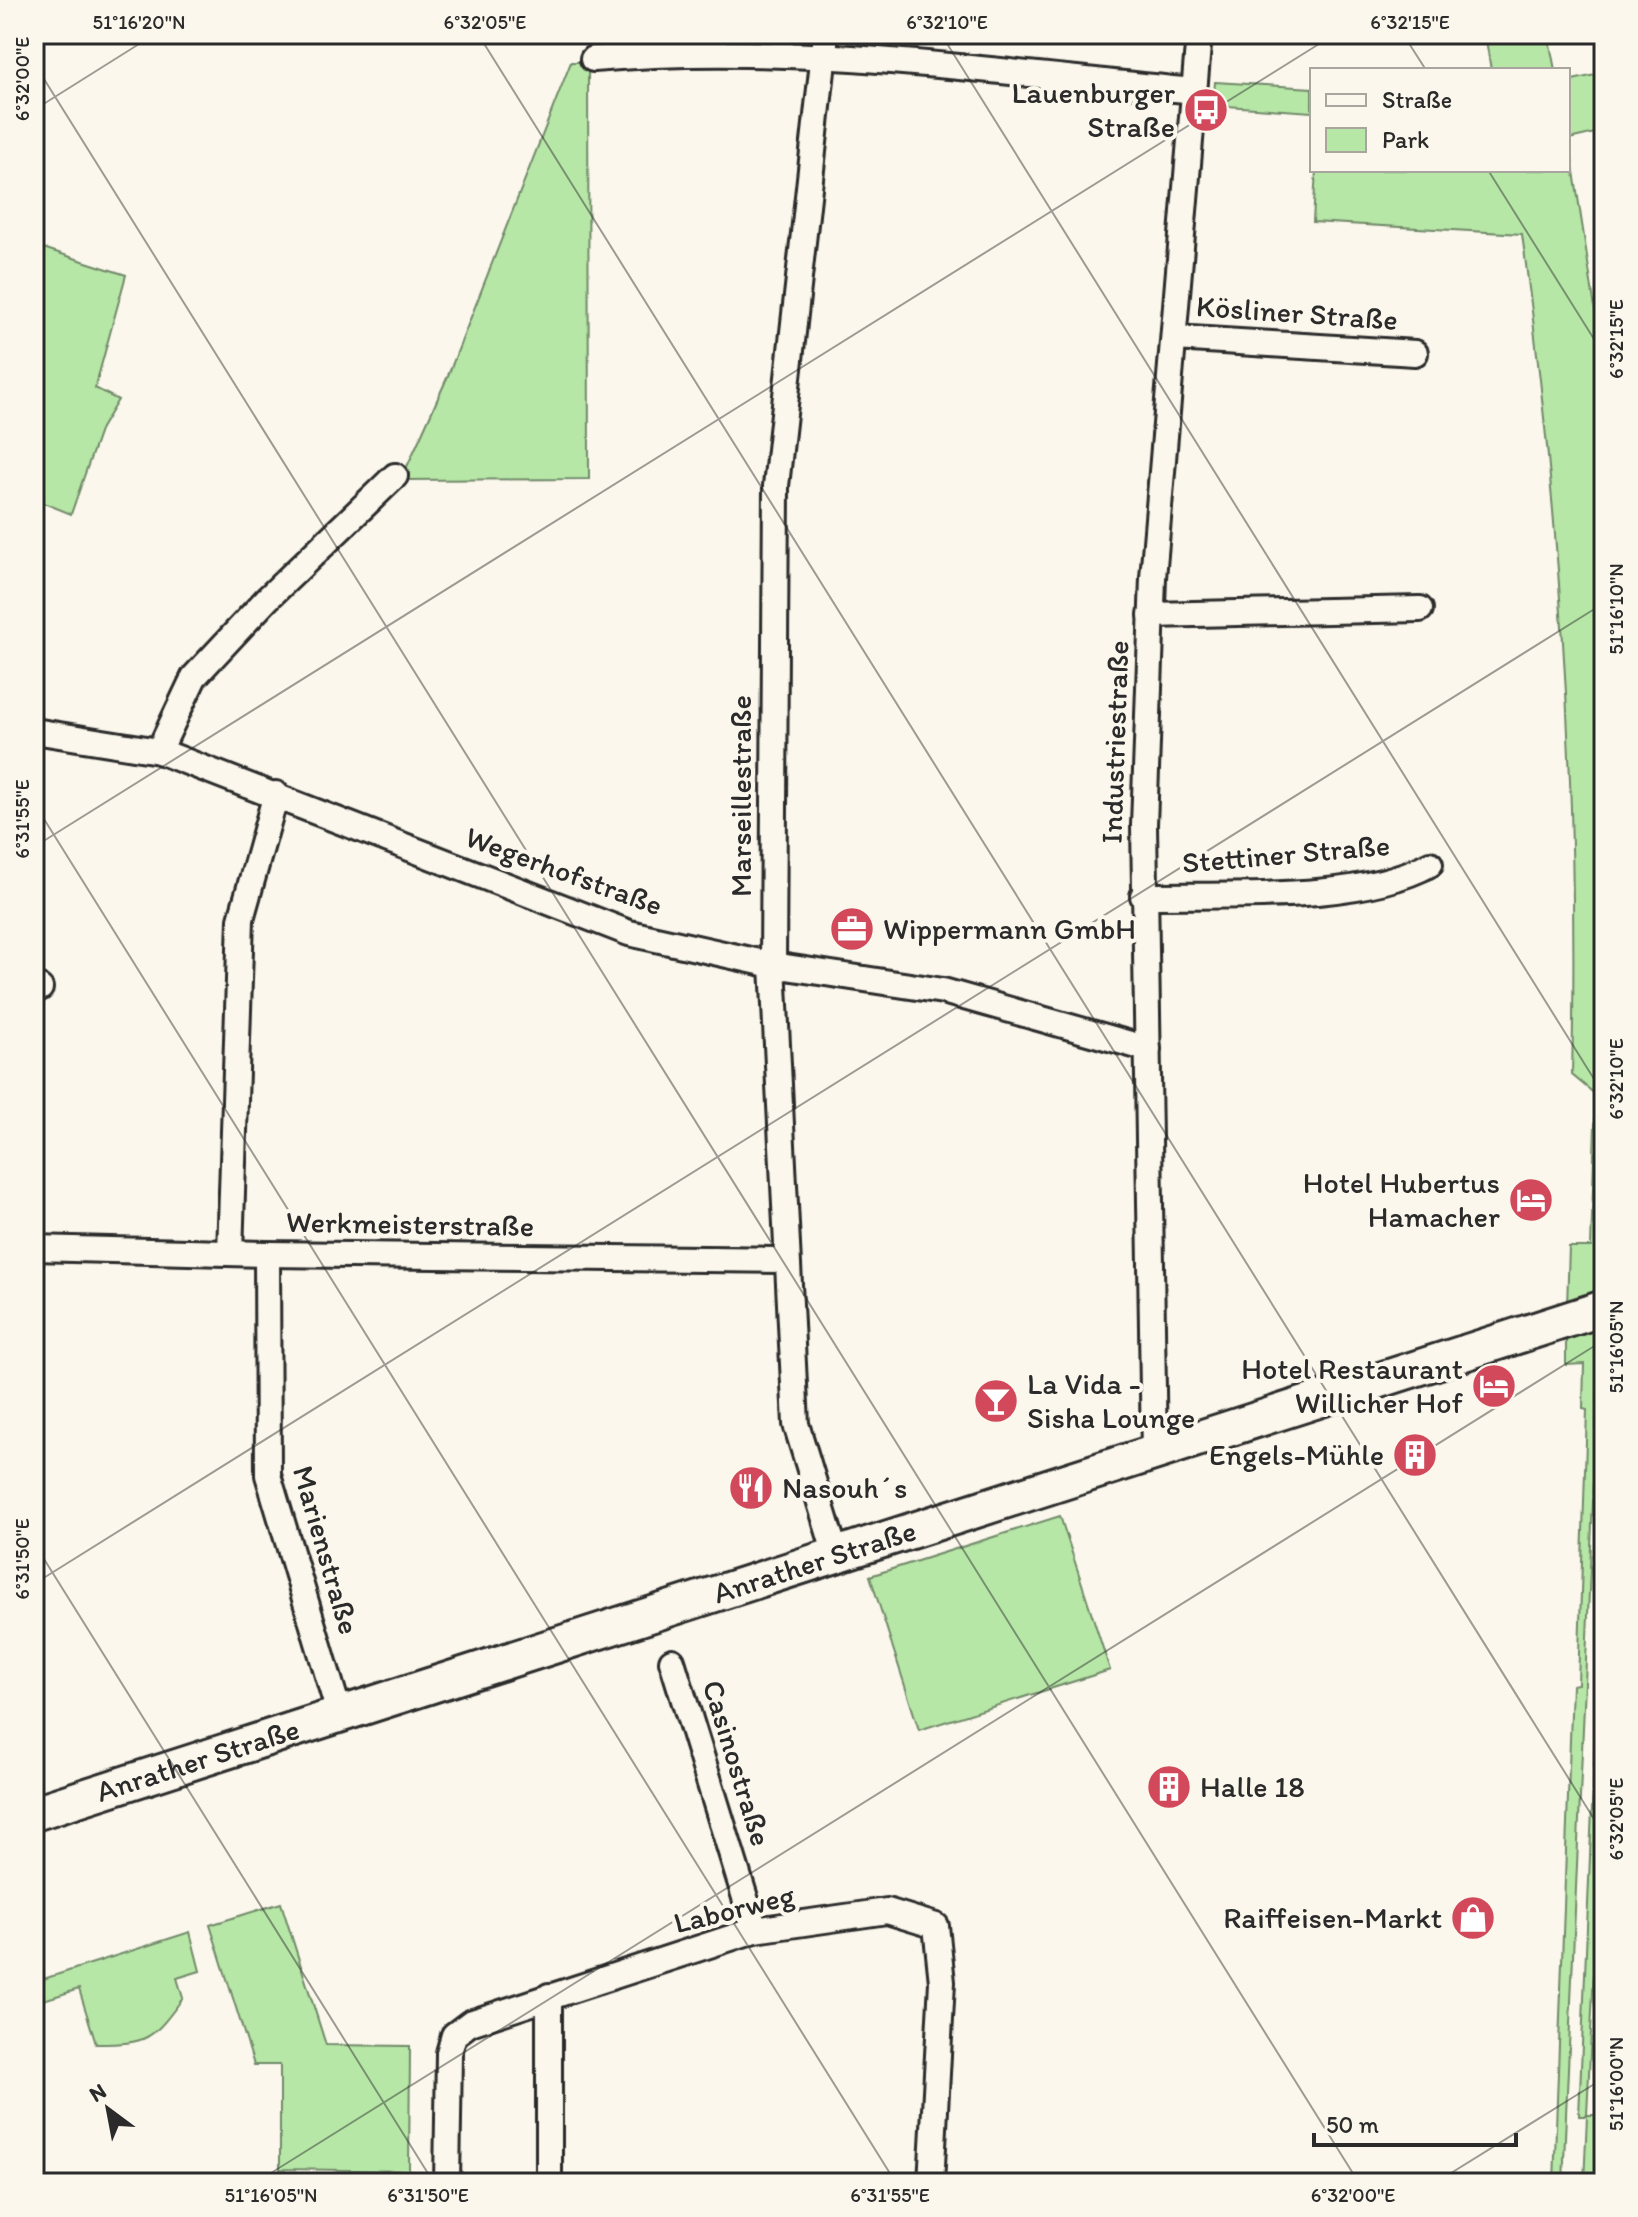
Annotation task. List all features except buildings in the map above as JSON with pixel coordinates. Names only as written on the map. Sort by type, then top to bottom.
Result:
[{"type":"street","name":"Industriestraße","points":[[1154,1453],[1143,896],[1151,615],[1199,34]]},
{"type":"street","points":[[593,59],[824,45],[1194,91]]},
{"type":"street","name":"Marseillestraße","points":[[824,45],[776,486],[773,965],[785,1260],[796,1424],[836,1555]]},
{"type":"street","name":"Kösliner Straße","points":[[1175,338],[1415,353]]},
{"type":"street","points":[[159,751],[194,677],[267,599],[395,476]]},
{"type":"street","points":[[1151,615],[1420,609]]},
{"type":"street","name":"Wegerhofstraße","points":[[34,731],[159,751],[629,933],[773,965],[943,991],[1148,1049]]},
{"type":"street","points":[[230,1253],[241,919],[276,794]]},
{"type":"street","name":"Stettiner Straße","points":[[1143,896],[1321,890],[1406,877],[1430,864]]},
{"type":"street","name":"Werkmeisterstraße","points":[[34,1248],[785,1260]]},
{"type":"street","name":"Marienstraße","points":[[267,1254],[268,1475],[340,1716]]},
{"type":"street","name":"Anrather Straße","points":[[34,1813],[1600,1310]]},
{"type":"street","name":"Casinostraße","points":[[672,1661],[755,1930]]},
{"type":"street","name":"Laborweg","points":[[447,2183],[449,2053],[454,2035],[470,2023],[755,1930],[887,1911],[936,1926],[942,1982],[931,2183]]},
{"type":"street","points":[[549,1996],[549,2183]]},
{"type":"green space","points":[[1485,34],[1548,34],[1555,68],[1491,68]]},
{"type":"green space","points":[[571,62],[588,62],[589,479],[401,480],[447,378]]},
{"type":"green space","points":[[1604,73],[1604,131],[1570,139],[1570,81]]},
{"type":"green space","points":[[1215,82],[1310,88],[1310,112],[1226,106],[1212,118]]},
{"type":"green space","points":[[1570,146],[1604,367],[1604,1293],[1567,1306],[1569,1247],[1591,1247],[1596,1095],[1572,1075],[1572,864],[1564,654],[1547,444],[1522,234],[1313,222],[1316,172],[1570,172]]},
{"type":"green space","points":[[34,245],[126,275],[95,388],[118,400],[101,428],[71,514],[34,499]]},
{"type":"green space","points":[[1604,1324],[1604,1341],[1600,1342],[1563,2183],[1554,2183],[1572,1685],[1578,1684],[1587,1410],[1583,1409],[1584,1364],[1566,1365],[1566,1336]]},
{"type":"green space","points":[[1060,1516],[1110,1670],[919,1730],[870,1576]]},
{"type":"green space","points":[[1604,1526],[1604,1764],[1587,2115],[1604,2115],[1604,2183],[1584,2183],[1587,2116],[1579,2116]]},
{"type":"green space","points":[[281,1903],[326,2045],[410,2046],[409,2171],[280,2169],[280,2065],[254,2065],[210,1925]]},
{"type":"green space","points":[[190,1932],[200,1971],[177,1978],[183,1998],[164,2023],[147,2037],[127,2043],[96,2044],[79,1989],[34,2003],[34,1982]]},
{"type":"place","name":"Lauenburger Straße","points":[[1206,110]]},
{"type":"place","name":"Wippermann GmbH","points":[[852,929]]},
{"type":"place","name":"Hotel Hubertus Hamacher","points":[[1531,1200]]},
{"type":"place","name":"Hotel Restaurant Willicher Hof","points":[[1494,1386]]},
{"type":"place","name":"La Vida - Sisha Lounge","points":[[996,1401]]},
{"type":"place","name":"Engels-Mühle","points":[[1415,1455]]},
{"type":"place","name":"Nasouh´s","points":[[751,1488]]},
{"type":"place","name":"Halle 18","points":[[1169,1787]]},
{"type":"place","name":"Raiffeisen-Markt","points":[[1473,1918]]}]
